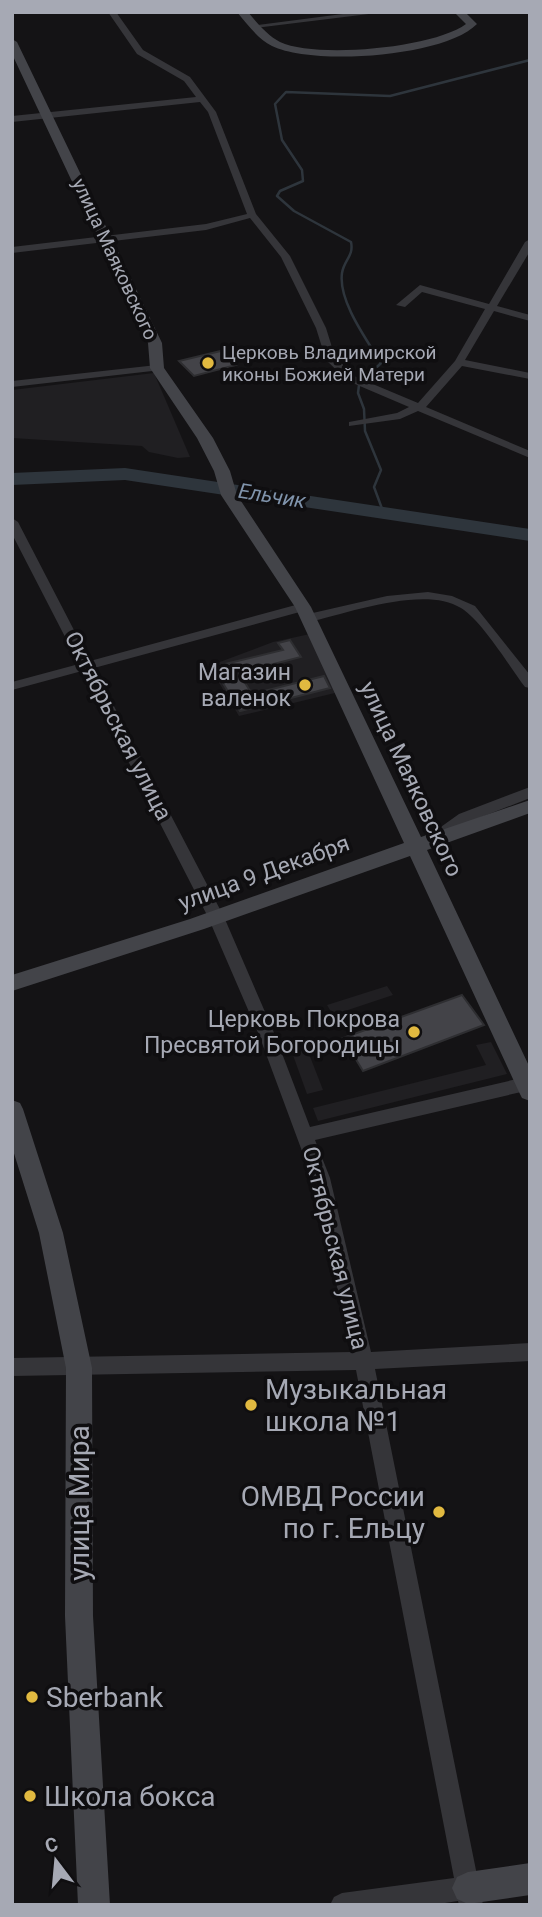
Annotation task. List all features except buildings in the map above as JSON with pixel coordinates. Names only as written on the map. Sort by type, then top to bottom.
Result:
[{"type":"main road","points":[[242,12],[280,46],[332,52],[436,43],[467,31],[472,24],[459,12]]},
{"type":"main road","name":"улица Маяковского","points":[[12,42],[155,343],[157,368],[205,438],[222,471],[229,495],[306,612],[420,844],[528,1086]]},
{"type":"main road","name":"улица 9 Декабря","points":[[12,983],[216,917],[530,806]]},
{"type":"main road","name":"улица Мира","points":[[12,1109],[51,1233],[79,1368],[79,1616],[94,1905]]},
{"type":"main road","points":[[469,1896],[530,1879]]},
{"type":"street","points":[[112,12],[140,52],[187,79],[212,112],[252,215],[285,256],[321,328],[330,358],[352,379],[421,406],[530,455]]},
{"type":"street","points":[[255,26],[381,12]]},
{"type":"street","points":[[12,119],[202,99]]},
{"type":"street","points":[[12,250],[206,227],[252,215]]},
{"type":"street","points":[[354,424],[400,416],[421,406],[459,362],[490,308],[518,272],[530,242]]},
{"type":"street","points":[[401,305],[420,288],[530,318]]},
{"type":"street","points":[[459,362],[530,376]]},
{"type":"street","points":[[12,384],[157,368]]},
{"type":"street","name":"Октябрьская улица","points":[[12,522],[216,917],[306,1135],[321,1178],[364,1361],[469,1896]]},
{"type":"street","points":[[12,686],[306,612],[406,596],[450,600],[466,605],[530,684]]},
{"type":"street","points":[[420,844],[464,818],[530,792]]},
{"type":"street","points":[[306,1135],[528,1086]]},
{"type":"street","points":[[12,1367],[79,1368],[364,1361],[530,1352]]},
{"type":"street","points":[[342,1905],[469,1896]]},
{"type":"shaded area","points":[[154,373],[190,457],[178,458],[149,452],[142,446],[12,438],[12,390]]},
{"type":"shaded area","points":[[310,634],[339,692],[239,716],[209,666],[273,642]]},
{"type":"shaded area","points":[[387,986],[393,995],[333,1015],[327,1005]]},
{"type":"shaded area","points":[[304,1041],[323,1090],[307,1094],[289,1044]]},
{"type":"shaded area","points":[[491,1042],[507,1074],[318,1121],[313,1108],[486,1065],[476,1045]]},
{"type":"waterway","points":[[384,514],[374,487],[381,470],[365,431],[364,409],[358,393],[359,385],[381,363],[344,296],[342,273],[351,251],[351,242],[294,211],[277,196],[280,191],[303,181],[302,170],[282,140],[275,104],[286,92],[390,96],[530,60]]},
{"type":"waterway","name":"Ельчик","points":[[12,479],[125,474],[530,535]]},
{"type":"place","name":"Церковь Владимирской иконы Божией Матери","points":[[208,363]]},
{"type":"place","name":"Магазин валенок","points":[[305,685]]},
{"type":"place","name":"Церковь Покрова Пресвятой Богородицы","points":[[414,1032]]},
{"type":"place","name":"Музыкальная школа №1","points":[[251,1405]]},
{"type":"place","name":"ОМВД России по г. Ельцу","points":[[439,1512]]},
{"type":"place","name":"Sberbank","points":[[32,1697]]},
{"type":"place","name":"Школа бокса","points":[[30,1796]]}]
